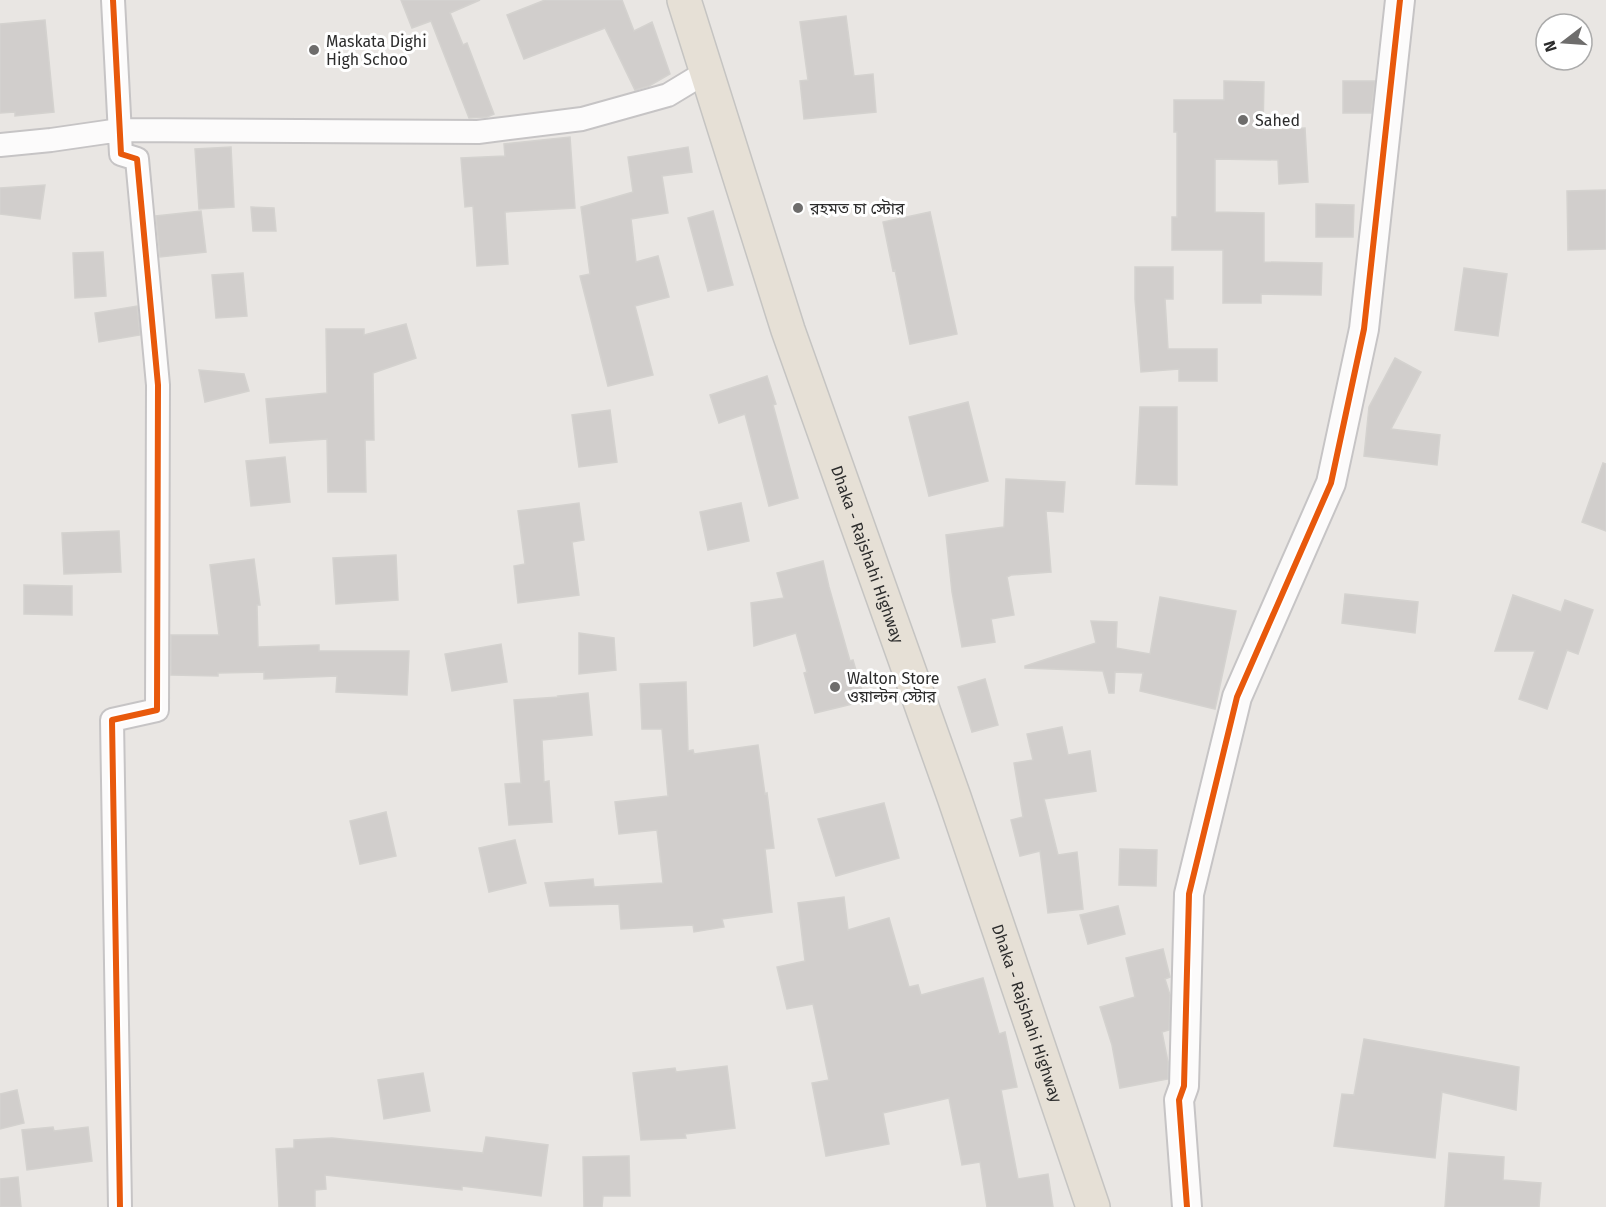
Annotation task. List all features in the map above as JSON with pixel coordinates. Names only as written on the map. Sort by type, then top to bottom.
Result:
[{"type":"highway","name":"Dhaka - Rajshahi Highway","points":[[684,0],[788,330],[954,796],[1093,1207]]},
{"type":"street","points":[[112,0],[121,154],[137,159],[158,385],[157,710],[112,720],[120,1207]]},
{"type":"street","points":[[1186,1207],[1179,1100],[1184,1086],[1189,894],[1237,697],[1331,483],[1364,329],[1400,0]]},
{"type":"street","points":[[0,145],[120,130],[478,132],[582,119],[668,95],[706,72]]},
{"type":"building","points":[[401,0],[480,0],[450,13],[463,45],[467,43],[494,114],[487,117],[469,118],[431,21],[412,28]]},
{"type":"building","points":[[545,0],[622,0],[634,31],[652,22],[670,74],[649,86],[635,90],[605,28],[524,59],[507,15]]},
{"type":"building","points":[[846,16],[854,76],[873,74],[876,112],[804,119],[800,81],[808,80],[800,22]]},
{"type":"building","points":[[45,20],[54,112],[15,116],[15,112],[0,113],[0,24]]},
{"type":"building","points":[[1224,81],[1264,82],[1263,130],[1305,128],[1308,182],[1279,184],[1278,160],[1215,159],[1215,212],[1264,213],[1264,262],[1322,263],[1321,295],[1261,294],[1261,303],[1223,303],[1223,250],[1172,250],[1172,217],[1177,217],[1177,132],[1174,132],[1174,100],[1224,100]]},
{"type":"building","points":[[1343,81],[1375,81],[1371,113],[1343,113]]},
{"type":"building","points":[[570,137],[575,208],[505,212],[508,264],[477,266],[473,206],[465,207],[461,158],[505,156],[504,144]]},
{"type":"building","points":[[231,147],[234,207],[199,209],[195,149]]},
{"type":"building","points":[[688,147],[692,172],[662,176],[668,213],[631,219],[636,262],[658,256],[669,297],[635,306],[653,375],[608,386],[580,276],[590,274],[581,207],[633,192],[628,157]]},
{"type":"building","points":[[45,185],[40,219],[0,214],[0,188]]},
{"type":"building","points":[[1606,190],[1606,249],[1568,250],[1567,191]]},
{"type":"building","points":[[1316,204],[1354,205],[1353,237],[1316,237]]},
{"type":"building","points":[[251,207],[274,208],[276,231],[253,231]]},
{"type":"building","points":[[201,211],[206,252],[160,257],[156,216]]},
{"type":"building","points":[[713,211],[733,285],[708,291],[688,218]]},
{"type":"building","points":[[930,212],[957,334],[910,344],[883,222]]},
{"type":"building","points":[[103,252],[106,296],[75,298],[73,253]]},
{"type":"building","points":[[1135,267],[1173,267],[1173,299],[1165,299],[1168,349],[1217,349],[1217,381],[1179,381],[1179,369],[1141,372],[1135,299]]},
{"type":"building","points":[[1464,268],[1507,274],[1498,336],[1455,330]]},
{"type":"building","points":[[243,273],[247,316],[216,318],[212,275]]},
{"type":"building","points":[[137,306],[140,335],[99,342],[95,313]]},
{"type":"building","points":[[406,324],[416,358],[373,373],[374,440],[365,440],[366,492],[328,492],[327,439],[270,443],[266,399],[327,393],[326,329],[364,329],[364,335]]},
{"type":"building","points":[[1395,358],[1421,372],[1391,429],[1440,435],[1437,465],[1364,456],[1369,407]]},
{"type":"building","points":[[199,370],[244,374],[249,391],[205,402]]},
{"type":"building","points":[[767,376],[776,404],[773,405],[798,498],[769,506],[745,414],[719,423],[710,395]]},
{"type":"building","points":[[968,402],[988,481],[929,496],[909,417]]},
{"type":"building","points":[[1140,407],[1177,407],[1177,485],[1136,484]]},
{"type":"building","points":[[610,410],[617,462],[579,467],[572,415]]},
{"type":"building","points":[[285,457],[290,502],[251,506],[246,461]]},
{"type":"building","points":[[1603,463],[1606,464],[1606,531],[1582,522]]},
{"type":"building","points":[[1006,479],[1065,482],[1063,512],[1046,511],[1051,572],[1007,577],[1014,615],[991,619],[995,642],[962,647],[952,592],[946,535],[1004,527]]},
{"type":"building","points":[[579,503],[584,540],[572,542],[579,595],[518,603],[514,566],[525,564],[518,511]]},
{"type":"building","points":[[741,503],[749,541],[708,550],[700,512]]},
{"type":"building","points":[[119,531],[121,572],[64,574],[62,533]]},
{"type":"building","points":[[396,555],[398,600],[336,604],[333,558]]},
{"type":"building","points":[[254,559],[260,605],[257,605],[258,647],[319,645],[319,651],[409,651],[407,695],[336,692],[337,676],[264,679],[264,672],[218,673],[218,676],[171,675],[171,635],[219,635],[210,565]]},
{"type":"building","points":[[823,561],[850,661],[853,660],[865,701],[815,713],[796,633],[754,646],[751,603],[784,598],[777,573]]},
{"type":"building","points":[[24,585],[72,586],[72,615],[24,614]]},
{"type":"building","points":[[1345,594],[1418,602],[1415,633],[1342,623]]},
{"type":"building","points":[[1513,595],[1561,612],[1565,600],[1593,610],[1578,654],[1567,650],[1547,709],[1519,699],[1535,651],[1495,651]]},
{"type":"building","points":[[1160,597],[1236,611],[1215,709],[1140,691],[1143,673],[1115,672],[1114,693],[1109,693],[1103,671],[1025,668],[1025,666],[1096,643],[1091,621],[1117,622],[1116,648],[1150,654]]},
{"type":"building","points":[[579,633],[614,638],[616,670],[579,674]]},
{"type":"building","points":[[501,644],[507,682],[452,691],[445,654]]},
{"type":"building","points":[[985,679],[998,725],[972,732],[958,687]]},
{"type":"building","points":[[686,682],[688,751],[693,750],[694,754],[758,745],[774,848],[765,849],[772,912],[722,919],[724,927],[694,932],[693,925],[621,929],[619,904],[550,906],[545,883],[593,879],[594,887],[663,883],[657,830],[619,834],[615,802],[668,796],[662,729],[642,729],[640,684]]},
{"type":"building","points":[[588,693],[592,735],[542,740],[544,782],[549,781],[552,822],[509,825],[505,784],[521,783],[514,700]]},
{"type":"building","points":[[1062,727],[1068,755],[1090,751],[1096,791],[1044,799],[1058,855],[1077,852],[1083,909],[1048,913],[1040,851],[1020,856],[1011,820],[1023,817],[1014,763],[1033,760],[1027,734]]},
{"type":"building","points":[[884,803],[899,858],[836,876],[818,819]]},
{"type":"building","points":[[386,812],[396,856],[360,864],[350,821]]},
{"type":"building","points":[[515,840],[526,883],[489,892],[479,848]]},
{"type":"building","points":[[1120,849],[1157,850],[1156,886],[1119,885]]},
{"type":"building","points":[[844,897],[848,930],[889,918],[909,987],[918,985],[921,995],[983,978],[999,1034],[1005,1032],[1017,1087],[1001,1090],[1018,1179],[1048,1174],[1053,1207],[987,1207],[980,1162],[962,1165],[949,1098],[883,1113],[889,1144],[826,1156],[812,1083],[829,1080],[813,1004],[787,1009],[777,967],[805,961],[798,903]]},
{"type":"building","points":[[1118,906],[1125,934],[1088,944],[1080,915]]},
{"type":"building","points":[[1163,949],[1170,977],[1165,979],[1170,995],[1169,1030],[1162,1032],[1168,1062],[1168,1079],[1120,1088],[1112,1045],[1100,1007],[1135,997],[1126,958]]},
{"type":"building","points":[[1364,1039],[1519,1067],[1516,1110],[1442,1092],[1435,1158],[1334,1146],[1342,1094],[1354,1095]]},
{"type":"building","points":[[727,1066],[735,1128],[685,1134],[686,1138],[641,1140],[633,1073],[675,1068],[676,1072]]},
{"type":"building","points":[[423,1073],[430,1111],[384,1119],[378,1080]]},
{"type":"building","points":[[17,1090],[24,1123],[0,1129],[0,1094]]},
{"type":"building","points":[[53,1127],[54,1131],[88,1127],[92,1161],[27,1170],[22,1130]]},
{"type":"building","points":[[486,1137],[548,1145],[541,1196],[462,1186],[462,1190],[325,1175],[326,1189],[315,1190],[315,1207],[279,1207],[276,1149],[294,1148],[294,1140],[332,1138],[483,1153]]},
{"type":"building","points":[[1449,1153],[1504,1157],[1503,1180],[1541,1183],[1539,1207],[1445,1207]]},
{"type":"building","points":[[629,1156],[630,1196],[603,1196],[602,1207],[584,1207],[583,1157]]},
{"type":"building","points":[[18,1177],[21,1207],[0,1207],[0,1179]]},
{"type":"cycle path","points":[[113,0],[121,154],[137,159],[158,385],[157,710],[112,720],[120,1207]]},
{"type":"cycle path","points":[[1187,1207],[1179,1100],[1184,1086],[1189,894],[1237,697],[1331,483],[1364,329],[1400,0]]},
{"type":"place","name":"Maskata Dighi High Schoo","points":[[314,50]]},
{"type":"place","name":"Sahed","points":[[1243,120]]},
{"type":"place","name":"রহমত চা স্টোর","points":[[798,208]]},
{"type":"place","name":"Walton Store ওয়াল্টন স্টোর","points":[[835,687]]}]
